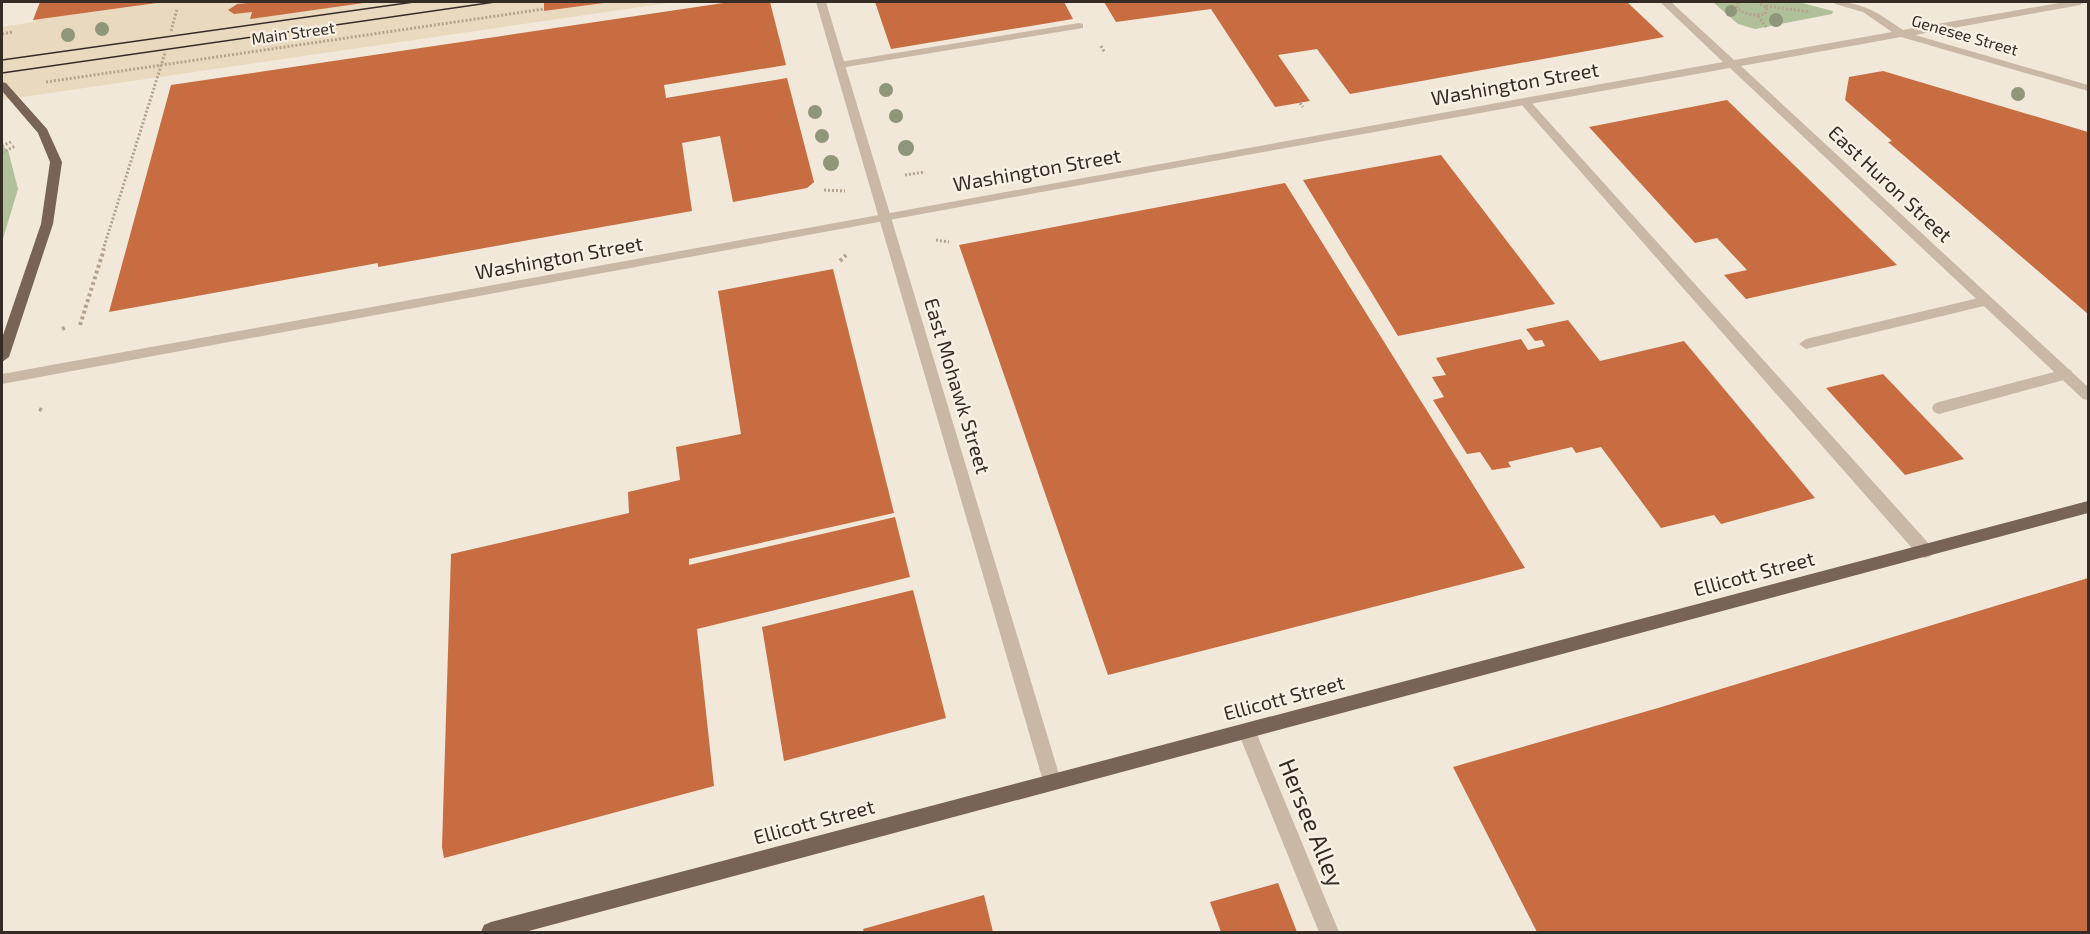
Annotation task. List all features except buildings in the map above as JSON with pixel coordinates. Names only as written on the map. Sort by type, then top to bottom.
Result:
[{"type":"main road","points":[[2,85],[43,132],[56,162],[47,224],[2,357]]},
{"type":"main road","name":"Ellicott Street","points":[[491,933],[2088,507]]},
{"type":"street","name":"East Mohawk Street","points":[[821,2],[1052,782]]},
{"type":"street","name":"East Huron Street","points":[[1665,2],[2088,395]]},
{"type":"street","name":"Genesee Street","points":[[1839,2],[1867,10],[1901,34],[2088,88]]},
{"type":"street","name":"Washington Street","points":[[2,379],[2080,2]]},
{"type":"street","points":[[840,65],[1079,26]]},
{"type":"street","points":[[1525,102],[1925,551]]},
{"type":"street","points":[[1806,344],[1987,301]]},
{"type":"street","points":[[1940,408],[2066,374]]},
{"type":"street","name":"Hersee Alley","points":[[1246,732],[1329,933]]},
{"type":"path","points":[[1737,2],[1737,8],[1758,16],[1767,28]]},
{"type":"path","points":[[1758,2],[1765,6],[1810,12]]},
{"type":"path","points":[[1758,16],[1767,12],[1765,6]]},
{"type":"path","points":[[171,31],[177,9]]},
{"type":"path","name":"Main Street","points":[[46,82],[544,9]]},
{"type":"path","points":[[2,34],[12,32]]},
{"type":"path","points":[[80,325],[165,53]]},
{"type":"path","points":[[1300,103],[1303,107]]},
{"type":"path","points":[[2,146],[11,141]]},
{"type":"path","points":[[2,153],[15,146]]},
{"type":"path","points":[[904,175],[925,172]]},
{"type":"path","points":[[824,190],[845,191]]},
{"type":"path","points":[[39,409],[44,411]]},
{"type":"green space","points":[[1713,2],[1798,2],[1833,11],[1832,14],[1755,29],[1738,24]]},
{"type":"green space","points":[[2,146],[8,150],[18,189],[2,242]]},
{"type":"shaded area","points":[[167,2],[260,2],[237,4],[228,10],[234,14],[252,12],[251,18],[374,2],[544,2],[545,11],[613,2],[648,4],[675,2],[2,100],[2,27],[33,22],[33,20]]},
{"type":"tram line","points":[[2,60],[414,2]]},
{"type":"tram line","points":[[2,73],[495,2]]}]
